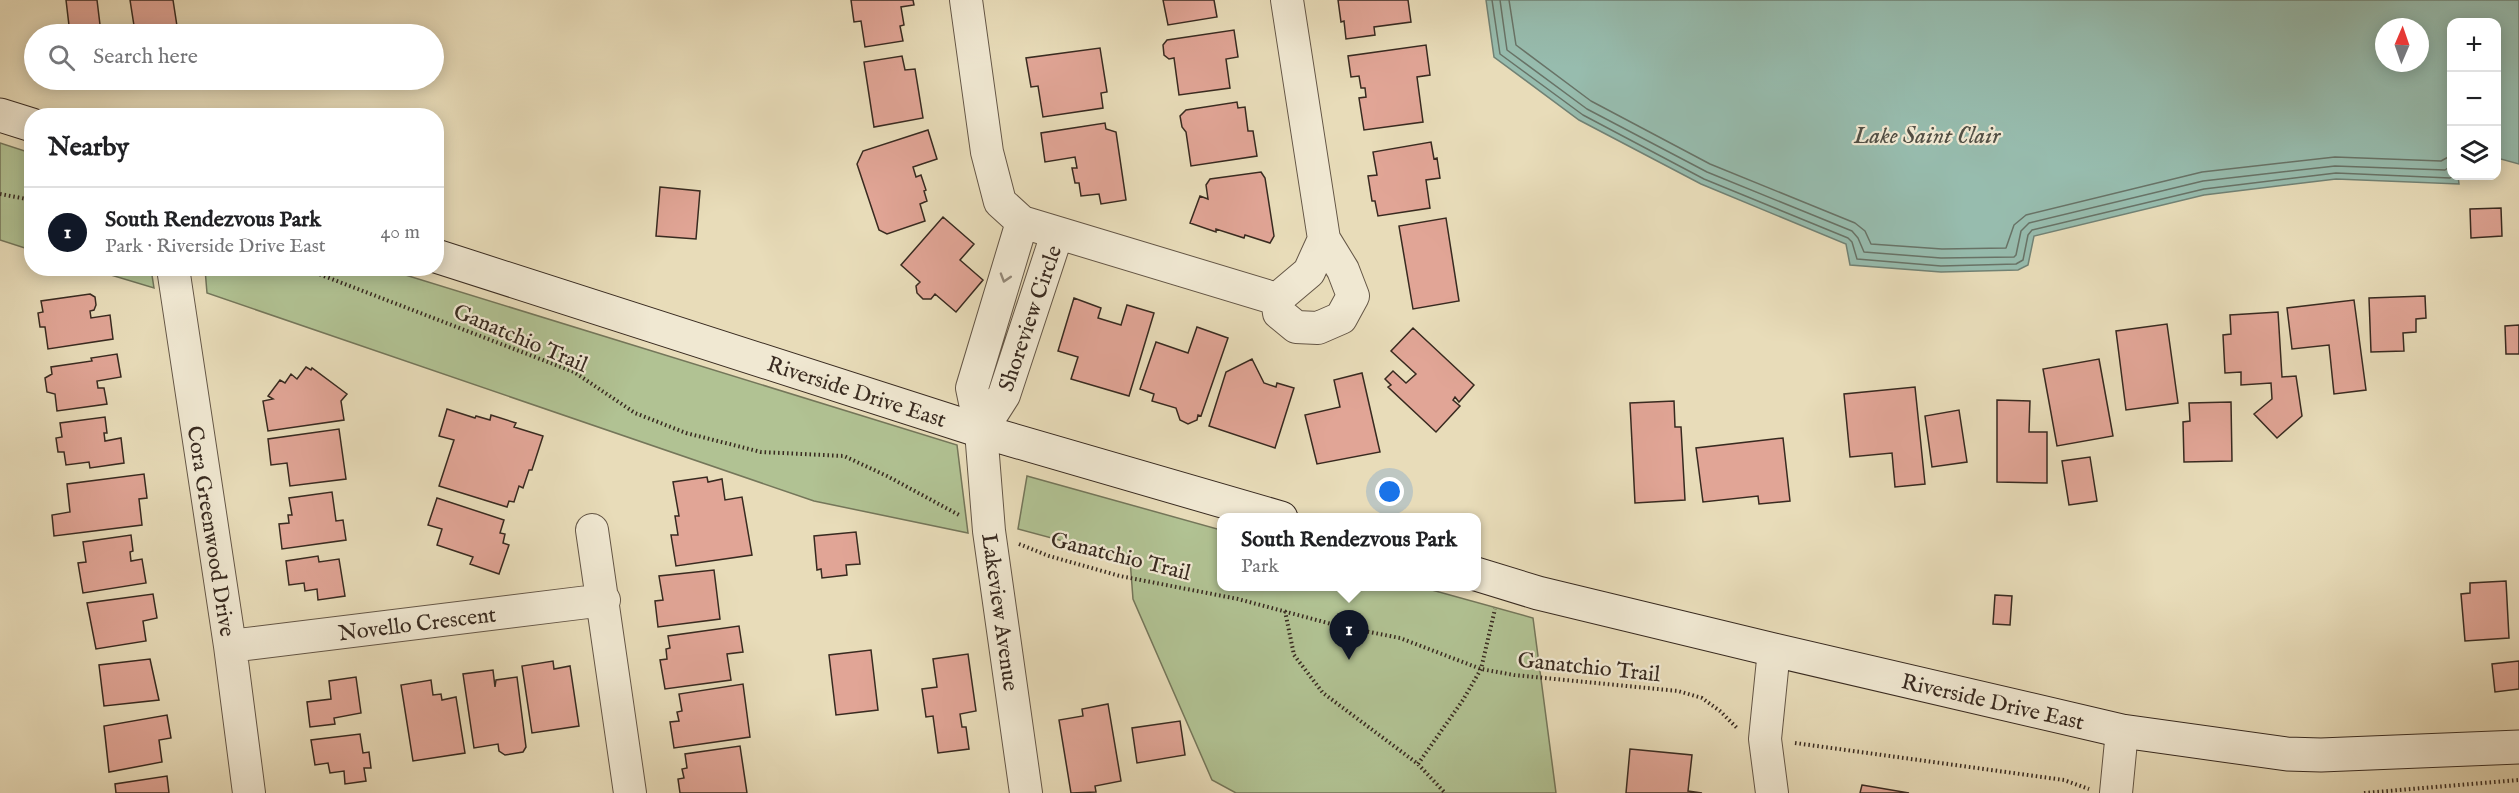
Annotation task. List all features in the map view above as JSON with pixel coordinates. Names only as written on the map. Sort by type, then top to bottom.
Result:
[{"type":"main road","points":[[0,115],[24,122]]},
{"type":"main road","name":"Riverside Drive East","points":[[444,259],[981,431],[1264,513]]},
{"type":"main road","name":"Riverside Drive East","points":[[1489,578],[1538,593],[2122,731],[2286,754],[2320,755],[2519,747]]},
{"type":"street","name":"Shoreview Circle","points":[[966,0],[987,152],[1000,202],[1022,222],[1277,299]]},
{"type":"street","points":[[1287,0],[1324,239],[1343,270],[1353,296],[1341,318],[1318,328],[1296,327],[1279,313],[1277,299],[1309,272],[1324,239]]},
{"type":"street","name":"Shoreview Circle","points":[[981,431],[972,388],[1022,222]]},
{"type":"street","name":"Shoreview Circle","points":[[981,431],[1004,395],[1057,234]]},
{"type":"street","name":"Cora Greenwood Drive","points":[[174,276],[230,646],[249,793]]},
{"type":"street","name":"Lakeview Avenue","points":[[981,431],[989,531],[1026,793]]},
{"type":"street","points":[[592,530],[604,600],[630,793]]},
{"type":"street","name":"Novello Crescent","points":[[230,646],[604,600]]},
{"type":"street","points":[[1772,793],[1765,739],[1774,650]]},
{"type":"street","points":[[2104,791],[2122,731]]},
{"type":"path","points":[[0,194],[24,198]]},
{"type":"path","name":"Ganatchio Trail","points":[[324,276],[574,372],[635,413],[686,433],[761,452],[844,456],[887,476],[989,531],[1049,556],[1120,576],[1238,599],[1339,626],[1401,638],[1481,669],[1514,675],[1678,692],[1702,698],[1749,736],[2064,780],[2104,791]]},
{"type":"path","points":[[1418,764],[1463,700],[1481,669],[1489,578]]},
{"type":"path","points":[[1285,611],[1294,655],[1323,693],[1418,764],[1445,793]]},
{"type":"path","points":[[2364,793],[2519,780]]},
{"type":"shaded area","points":[[0,143],[24,151],[24,248],[0,240]]},
{"type":"shaded area","points":[[114,276],[152,276],[154,288]]},
{"type":"shaded area","points":[[206,276],[409,276],[957,445],[968,533],[814,501],[207,293]]},
{"type":"shaded area","points":[[1027,476],[1217,529],[1217,591],[1435,591],[1533,618],[1556,793],[1236,793],[1212,780],[1133,599],[1130,559],[1018,529]]},
{"type":"water","name":"Lake Saint Clair","points":[[1486,0],[2519,0],[2519,164],[2501,159],[2501,18],[2447,18],[2447,180],[2458,180],[2459,184],[2336,179],[2204,195],[2034,236],[2028,265],[2018,270],[1941,272],[1850,265],[1846,244],[1701,184],[1579,120],[1494,57]]},
{"type":"building","points":[[66,0],[97,0],[100,24],[69,24]]},
{"type":"building","points":[[130,0],[173,0],[177,24],[134,24]]},
{"type":"building","points":[[851,0],[913,0],[914,5],[901,7],[904,25],[900,26],[903,41],[865,47],[861,21],[854,22]]},
{"type":"building","points":[[1163,0],[1214,0],[1217,17],[1168,25]]},
{"type":"building","points":[[1338,0],[1408,0],[1411,22],[1374,27],[1375,35],[1346,39]]},
{"type":"building","points":[[1234,30],[1238,57],[1226,59],[1230,88],[1179,95],[1174,58],[1169,59],[1164,55],[1163,45],[1167,40]]},
{"type":"building","points":[[1426,45],[1430,75],[1417,77],[1423,122],[1364,130],[1359,98],[1366,97],[1365,88],[1361,88],[1359,76],[1351,77],[1348,56]]},
{"type":"building","points":[[1100,48],[1107,92],[1101,93],[1103,108],[1043,117],[1038,86],[1031,87],[1026,58]]},
{"type":"building","points":[[902,56],[905,70],[915,69],[923,118],[874,127],[864,62]]},
{"type":"building","points":[[1237,102],[1238,108],[1245,107],[1248,131],[1253,131],[1257,156],[1191,166],[1186,132],[1182,127],[1180,116],[1186,110]]},
{"type":"building","points":[[1105,123],[1106,129],[1116,132],[1126,200],[1101,204],[1099,194],[1081,196],[1079,183],[1075,183],[1072,168],[1077,168],[1075,157],[1045,162],[1041,133]]},
{"type":"building","points":[[928,130],[937,159],[913,167],[916,177],[921,175],[926,190],[924,191],[927,201],[920,204],[925,221],[887,234],[879,230],[857,164],[863,151]]},
{"type":"building","points":[[1431,142],[1434,159],[1437,158],[1440,178],[1426,180],[1430,208],[1378,216],[1375,201],[1372,201],[1368,176],[1377,175],[1373,152]]},
{"type":"building","points":[[1261,172],[1265,178],[1274,236],[1270,243],[1216,229],[1216,232],[1190,223],[1200,196],[1208,199],[1206,185],[1210,179]]},
{"type":"building","points":[[660,187],[700,191],[696,239],[656,236]]},
{"type":"building","points":[[2501,208],[2502,236],[2471,238],[2470,209]]},
{"type":"building","points":[[943,217],[974,244],[960,260],[983,280],[956,312],[935,294],[931,299],[923,299],[917,293],[916,286],[920,282],[901,265]]},
{"type":"building","points":[[1446,218],[1459,301],[1413,309],[1399,226]]},
{"type":"building","points":[[90,294],[95,297],[96,305],[94,310],[90,311],[91,318],[110,315],[113,339],[48,349],[45,327],[40,327],[38,313],[43,312],[41,301]]},
{"type":"building","points":[[2425,296],[2426,318],[2416,319],[2416,332],[2403,333],[2404,351],[2371,352],[2369,298]]},
{"type":"building","points":[[1074,298],[1101,308],[1098,318],[1121,325],[1127,305],[1154,313],[1129,396],[1071,379],[1078,357],[1058,351]]},
{"type":"building","points":[[2354,300],[2366,390],[2334,394],[2329,345],[2292,349],[2287,308]]},
{"type":"building","points":[[2278,312],[2282,377],[2296,376],[2302,416],[2277,438],[2254,414],[2272,399],[2271,383],[2241,385],[2241,372],[2225,373],[2223,335],[2231,334],[2230,315]]},
{"type":"building","points":[[2167,324],[2178,403],[2126,410],[2116,331]]},
{"type":"building","points":[[2519,325],[2519,354],[2506,354],[2505,326]]},
{"type":"building","points":[[1197,327],[1228,338],[1201,416],[1198,415],[1197,420],[1188,424],[1180,420],[1176,408],[1152,401],[1154,394],[1140,389],[1156,342],[1188,353]]},
{"type":"building","points":[[1413,328],[1474,385],[1459,402],[1455,397],[1453,400],[1460,406],[1436,432],[1388,387],[1391,385],[1385,379],[1393,371],[1406,383],[1416,374],[1391,351]]},
{"type":"building","points":[[117,354],[121,377],[97,381],[98,388],[104,388],[107,404],[57,411],[55,394],[47,392],[45,378],[52,374],[51,367],[92,361],[91,358]]},
{"type":"building","points":[[1252,359],[1264,383],[1276,387],[1277,383],[1294,388],[1275,448],[1209,426],[1226,372]]},
{"type":"building","points":[[2099,359],[2113,436],[2057,446],[2043,369]]},
{"type":"building","points":[[306,367],[311,370],[312,368],[347,394],[341,401],[344,420],[268,431],[263,401],[273,399],[268,396],[280,380],[285,383],[291,374],[297,379]]},
{"type":"building","points":[[1362,373],[1380,452],[1317,464],[1305,415],[1340,407],[1334,380]]},
{"type":"building","points":[[1915,387],[1925,484],[1895,487],[1892,453],[1850,457],[1844,394]]},
{"type":"building","points":[[1997,400],[2030,401],[2029,432],[2047,432],[2047,483],[1997,482]]},
{"type":"building","points":[[1674,401],[1675,427],[1681,427],[1685,500],[1635,503],[1630,403]]},
{"type":"building","points":[[2231,402],[2232,461],[2184,462],[2183,422],[2190,421],[2189,403]]},
{"type":"building","points":[[447,409],[475,418],[476,416],[490,420],[491,415],[516,423],[514,427],[543,436],[532,470],[529,470],[523,488],[519,486],[514,502],[509,501],[507,507],[439,486],[454,440],[439,436]]},
{"type":"building","points":[[1959,410],[1967,462],[1932,467],[1925,416]]},
{"type":"building","points":[[105,417],[107,433],[104,433],[105,441],[121,438],[124,463],[90,468],[89,462],[66,465],[64,452],[58,452],[56,438],[62,437],[60,423]]},
{"type":"building","points":[[339,429],[346,479],[290,486],[287,463],[271,465],[268,439]]},
{"type":"building","points":[[1783,438],[1790,501],[1759,504],[1758,496],[1703,502],[1696,448]]},
{"type":"building","points":[[2090,457],[2097,501],[2069,505],[2062,461]]},
{"type":"building","points":[[144,474],[147,498],[139,499],[142,525],[54,536],[52,515],[70,512],[67,484]]},
{"type":"building","points":[[707,477],[708,482],[722,479],[725,500],[742,497],[752,555],[676,566],[671,535],[678,535],[675,516],[679,516],[673,482]]},
{"type":"building","points":[[332,492],[336,521],[343,520],[346,540],[282,549],[279,524],[289,523],[288,515],[292,515],[289,498]]},
{"type":"building","points":[[437,498],[504,520],[500,533],[505,534],[503,543],[509,545],[499,574],[470,564],[473,557],[437,545],[442,529],[428,525]]},
{"type":"building","points":[[856,532],[860,564],[846,565],[847,575],[822,578],[821,569],[817,570],[814,536]]},
{"type":"building","points":[[131,535],[133,551],[130,552],[131,561],[142,559],[146,583],[83,593],[78,563],[86,562],[83,542]]},
{"type":"building","points":[[318,556],[319,562],[339,559],[345,596],[318,600],[317,589],[305,591],[304,583],[289,585],[286,561]]},
{"type":"building","points":[[714,570],[720,619],[658,627],[655,601],[663,600],[659,576]]},
{"type":"building","points":[[2506,581],[2509,638],[2465,641],[2461,594],[2470,593],[2470,583]]},
{"type":"building","points":[[153,594],[157,618],[143,621],[146,641],[96,649],[87,603]]},
{"type":"building","points":[[1995,595],[2012,596],[2010,625],[1993,624]]},
{"type":"building","points":[[739,626],[743,652],[727,654],[731,680],[665,689],[660,660],[667,659],[666,649],[670,648],[668,636]]},
{"type":"building","points":[[871,650],[878,710],[836,715],[829,655]]},
{"type":"building","points":[[968,654],[976,711],[960,714],[962,727],[966,727],[969,749],[938,753],[933,716],[926,717],[922,689],[937,687],[933,659]]},
{"type":"building","points":[[150,659],[159,700],[104,706],[99,665]]},
{"type":"building","points":[[553,661],[554,669],[570,666],[579,726],[532,733],[522,666]]},
{"type":"building","points":[[2519,661],[2519,689],[2495,692],[2492,664]]},
{"type":"building","points":[[493,670],[495,687],[496,680],[517,677],[526,747],[523,752],[505,755],[499,751],[498,744],[474,748],[463,674]]},
{"type":"building","points":[[356,677],[361,713],[334,718],[335,724],[310,727],[307,702],[331,699],[329,681]]},
{"type":"building","points":[[431,680],[433,695],[441,694],[442,700],[456,697],[465,753],[413,761],[401,685]]},
{"type":"building","points":[[743,684],[750,737],[674,748],[670,722],[679,721],[677,712],[682,711],[679,694]]},
{"type":"building","points":[[1108,704],[1121,781],[1095,786],[1096,792],[1071,793],[1059,720],[1083,716],[1082,709]]},
{"type":"building","points":[[167,715],[171,738],[159,740],[162,762],[109,772],[104,726]]},
{"type":"building","points":[[1180,721],[1185,755],[1137,763],[1132,728]]},
{"type":"building","points":[[360,734],[363,753],[369,752],[371,768],[364,768],[366,781],[345,784],[344,771],[330,773],[328,763],[315,765],[311,740]]},
{"type":"building","points":[[740,746],[747,793],[680,793],[678,779],[684,778],[682,769],[687,768],[685,754]]},
{"type":"building","points":[[1630,749],[1692,755],[1688,791],[1702,793],[1626,793]]},
{"type":"building","points":[[167,776],[169,793],[116,793],[115,784]]},
{"type":"building","points":[[1862,785],[1909,793],[1860,793]]},
{"type":"place","name":"South Rendezvous Park","points":[[1349,660]]}]
